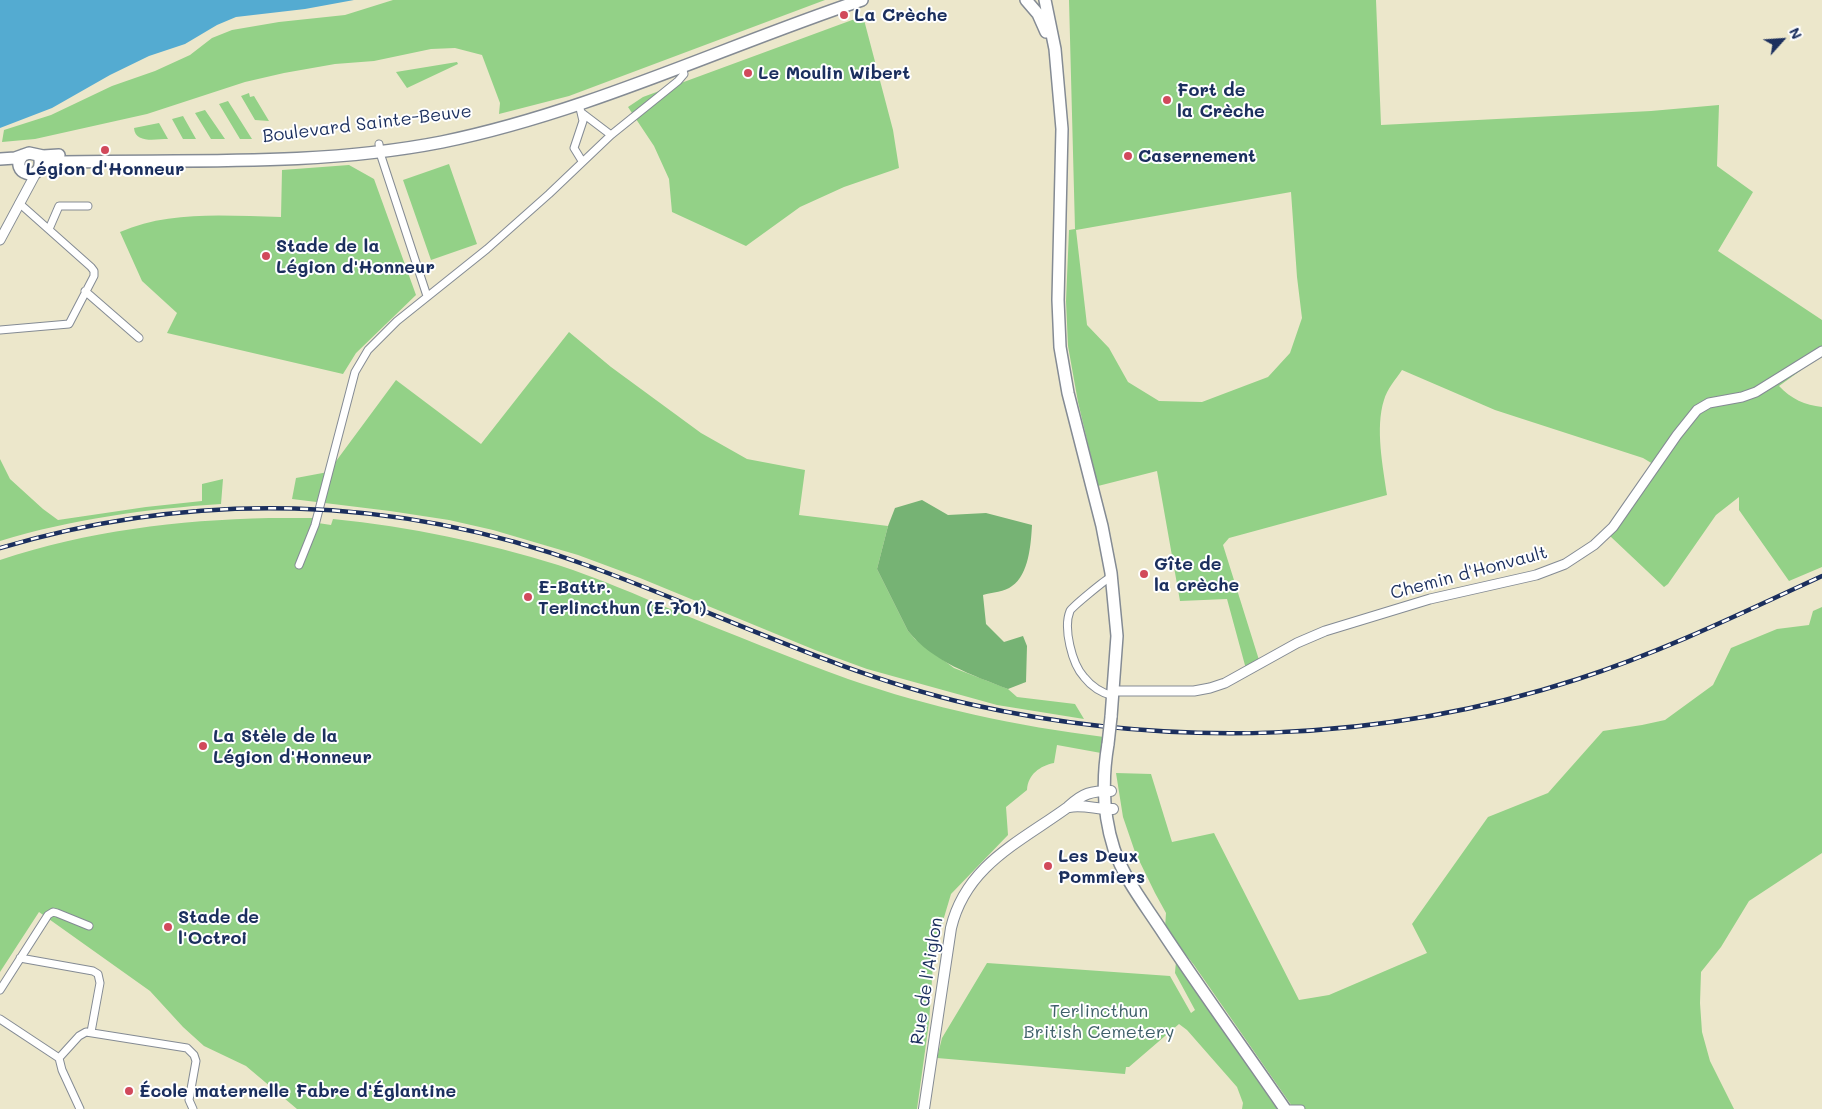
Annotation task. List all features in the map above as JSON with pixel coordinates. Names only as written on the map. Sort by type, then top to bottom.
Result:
[{"type":"main road","name":"Boulevard Sainte-Beuve","points":[[36,155],[270,156],[425,145],[507,127],[551,113],[580,108],[682,67],[862,0]]},
{"type":"main road","points":[[1026,0],[1037,11],[1045,27],[1060,104]]},
{"type":"main road","points":[[1045,0],[1055,49],[1062,146],[1059,327],[1067,388],[1104,533],[1117,636],[1111,717],[1104,770],[1109,809],[1128,866],[1152,917],[1286,1109]]},
{"type":"main road","name":"Boulevard Sainte-Beuve","points":[[38,170],[54,162],[270,161],[380,148]]},
{"type":"main road","points":[[30,152],[40,160],[38,170],[28,174],[11,164],[0,161],[30,152]]},
{"type":"main road","points":[[22,170],[19,160],[23,155]]},
{"type":"main road","name":"Rue de l'Aiglon","points":[[924,1109],[948,942],[960,900],[972,881],[987,864],[1076,800],[1088,793],[1108,791]]},
{"type":"main road","points":[[1068,807],[1083,805],[1109,809]]},
{"type":"street","points":[[299,565],[315,525],[357,367],[379,338],[516,224],[611,135],[678,82],[684,74],[682,67]]},
{"type":"street","points":[[580,108],[585,116],[611,135]]},
{"type":"street","points":[[580,108],[582,125],[574,148],[582,161]]},
{"type":"street","points":[[380,148],[428,296]]},
{"type":"street","points":[[22,170],[26,181],[26,190]]},
{"type":"street","points":[[0,240],[38,170]]},
{"type":"street","points":[[0,330],[68,324],[94,276],[93,269],[19,203]]},
{"type":"street","points":[[49,229],[59,206],[88,206]]},
{"type":"street","points":[[85,291],[139,338]]},
{"type":"street","name":"Chemin d'Honvault","points":[[1113,694],[1194,691],[1215,687],[1297,643],[1325,631],[1430,599],[1530,577],[1566,564],[1590,549],[1613,527],[1677,435],[1697,410],[1709,403],[1742,397],[1756,392],[1822,350]]},
{"type":"street","points":[[1111,577],[1104,580],[1094,591],[1074,605],[1069,614],[1067,628],[1068,638],[1082,674],[1095,687],[1113,694]]},
{"type":"street","points":[[0,990],[48,915],[53,912],[57,913],[89,926]]},
{"type":"street","points":[[20,958],[93,971],[98,974],[100,983],[91,1032]]},
{"type":"street","points":[[0,1019],[59,1058],[62,1070],[80,1109]]},
{"type":"street","points":[[59,1058],[81,1034],[91,1032],[190,1050],[194,1054],[196,1061],[189,1100],[193,1109]]},
{"type":"street","points":[[1290,1109],[1301,1109]]},
{"type":"green space","points":[[393,0],[825,0],[569,96],[499,114],[500,103],[482,55],[455,48],[431,49],[374,61],[335,64],[284,73],[245,82],[147,114],[35,139],[2,142],[4,130],[51,115],[112,86],[155,71],[190,55],[212,38],[232,30],[279,22],[345,15]]},
{"type":"green space","points":[[1069,0],[1376,0],[1381,125],[1651,111],[1719,105],[1717,166],[1753,192],[1718,251],[1822,320],[1822,355],[1779,386],[1799,401],[1822,407],[1822,567],[1789,581],[1739,510],[1739,497],[1716,515],[1664,587],[1610,536],[1647,487],[1658,467],[1643,458],[1495,410],[1402,370],[1387,392],[1381,411],[1380,435],[1387,495],[1229,538],[1223,545],[1259,660],[1246,669],[1227,599],[1180,601],[1157,471],[1098,486],[1078,402],[1068,346],[1066,301],[1069,230],[1075,229]],"holes":[[[1291,192],[1302,318],[1290,353],[1268,377],[1202,402],[1159,401],[1128,382],[1109,348],[1087,325],[1076,230]]]},
{"type":"green space","points":[[863,16],[893,130],[899,168],[844,187],[800,207],[746,246],[672,212],[669,179],[654,146],[628,107],[643,97]]},
{"type":"green space","points":[[457,62],[458,64],[407,88],[396,72]]},
{"type":"green space","points":[[249,93],[250,97],[254,96],[269,121],[255,120],[241,96]]},
{"type":"green space","points":[[228,101],[252,139],[240,139],[219,104]]},
{"type":"green space","points":[[205,110],[225,139],[211,139],[195,113]]},
{"type":"green space","points":[[183,116],[196,139],[183,139],[172,119]]},
{"type":"green space","points":[[159,123],[168,139],[147,140],[142,139],[135,133],[134,128]]},
{"type":"green space","points":[[449,164],[477,244],[431,260],[403,180]]},
{"type":"green space","name":"Stade de la Légion d'Honneur","points":[[349,165],[374,179],[416,295],[356,353],[343,374],[167,333],[177,313],[142,281],[120,232],[139,225],[179,217],[281,217],[282,170]]},
{"type":"green space","points":[[569,332],[611,367],[701,433],[747,459],[805,470],[799,515],[888,526],[877,569],[908,631],[915,639],[954,668],[1008,689],[1017,697],[1075,704],[1084,719],[997,705],[867,669],[815,650],[640,578],[578,555],[493,530],[449,520],[292,499],[296,478],[328,472],[396,380],[481,444]]},
{"type":"green space","points":[[0,459],[10,479],[58,520],[202,501],[202,484],[223,479],[221,504],[109,516],[27,533],[0,541]]},
{"type":"green space","points":[[922,500],[948,515],[986,513],[1032,525],[1026,567],[1018,581],[1006,590],[983,595],[986,624],[1004,642],[1023,636],[1027,646],[1026,682],[1008,689],[967,673],[929,651],[908,631],[877,569],[888,526],[895,508]]},
{"type":"green space","points":[[312,518],[318,523],[331,525],[333,519],[362,522],[447,536],[503,549],[588,575],[783,654],[879,689],[974,715],[1104,737],[1101,753],[1057,745],[1054,763],[1044,766],[1032,775],[1027,790],[1006,807],[1008,835],[951,894],[934,951],[929,1022],[917,1109],[297,1109],[246,1066],[204,1046],[183,1027],[150,991],[39,912],[0,972],[0,560],[66,541],[99,534],[201,521]]},
{"type":"green space","points":[[1822,607],[1822,853],[1749,901],[1721,947],[1701,972],[1700,1003],[1702,1032],[1710,1061],[1734,1109],[1294,1109],[1194,965],[1165,928],[1166,913],[1135,852],[1123,817],[1116,773],[1151,774],[1172,842],[1214,833],[1299,1000],[1329,995],[1427,953],[1412,924],[1488,817],[1548,793],[1603,731],[1665,720],[1713,685],[1731,648],[1777,629],[1809,625],[1813,611]]},
{"type":"green space","name":"Terlincthun British Cemetery","points":[[1176,961],[1277,1109],[1242,1109],[1243,1103],[1237,1087],[1187,1030],[1179,1024],[1129,1067],[1126,1067],[1125,1074],[937,1058],[942,1038],[987,963],[1170,976],[1191,1013],[1195,1010],[1175,973]]},
{"type":"water","points":[[0,0],[354,0],[305,9],[236,17],[217,25],[185,44],[149,56],[110,75],[52,108],[0,128]]},
{"type":"railway","points":[[0,548],[73,529],[147,516],[221,509],[294,508],[368,514],[441,525],[514,542],[586,565],[823,659],[920,691],[969,704],[1045,718],[1121,728],[1198,733],[1275,732],[1352,727],[1428,716],[1504,700],[1578,679],[1640,657],[1822,576]]},
{"type":"place","name":"La Crèche","points":[[844,15]]},
{"type":"place","name":"Le Moulin Wibert","points":[[748,73]]},
{"type":"place","name":"Fort de la Crèche","points":[[1167,100]]},
{"type":"place","name":"Légion d'Honneur","points":[[105,150]]},
{"type":"place","name":"Casernement","points":[[1128,156]]},
{"type":"place","name":"Stade de la Légion d'Honneur","points":[[266,256]]},
{"type":"place","name":"Gîte de la crèche","points":[[1144,574]]},
{"type":"place","name":"E-Battr. Terlincthun (E.701)","points":[[528,597]]},
{"type":"place","name":"La Stèle de la Légion d'Honneur","points":[[203,746]]},
{"type":"place","name":"Les Deux Pommiers","points":[[1048,866]]},
{"type":"place","name":"Stade de l'Octroi","points":[[168,927]]},
{"type":"place","name":"École maternelle Fabre d'Églantine","points":[[129,1091]]}]
